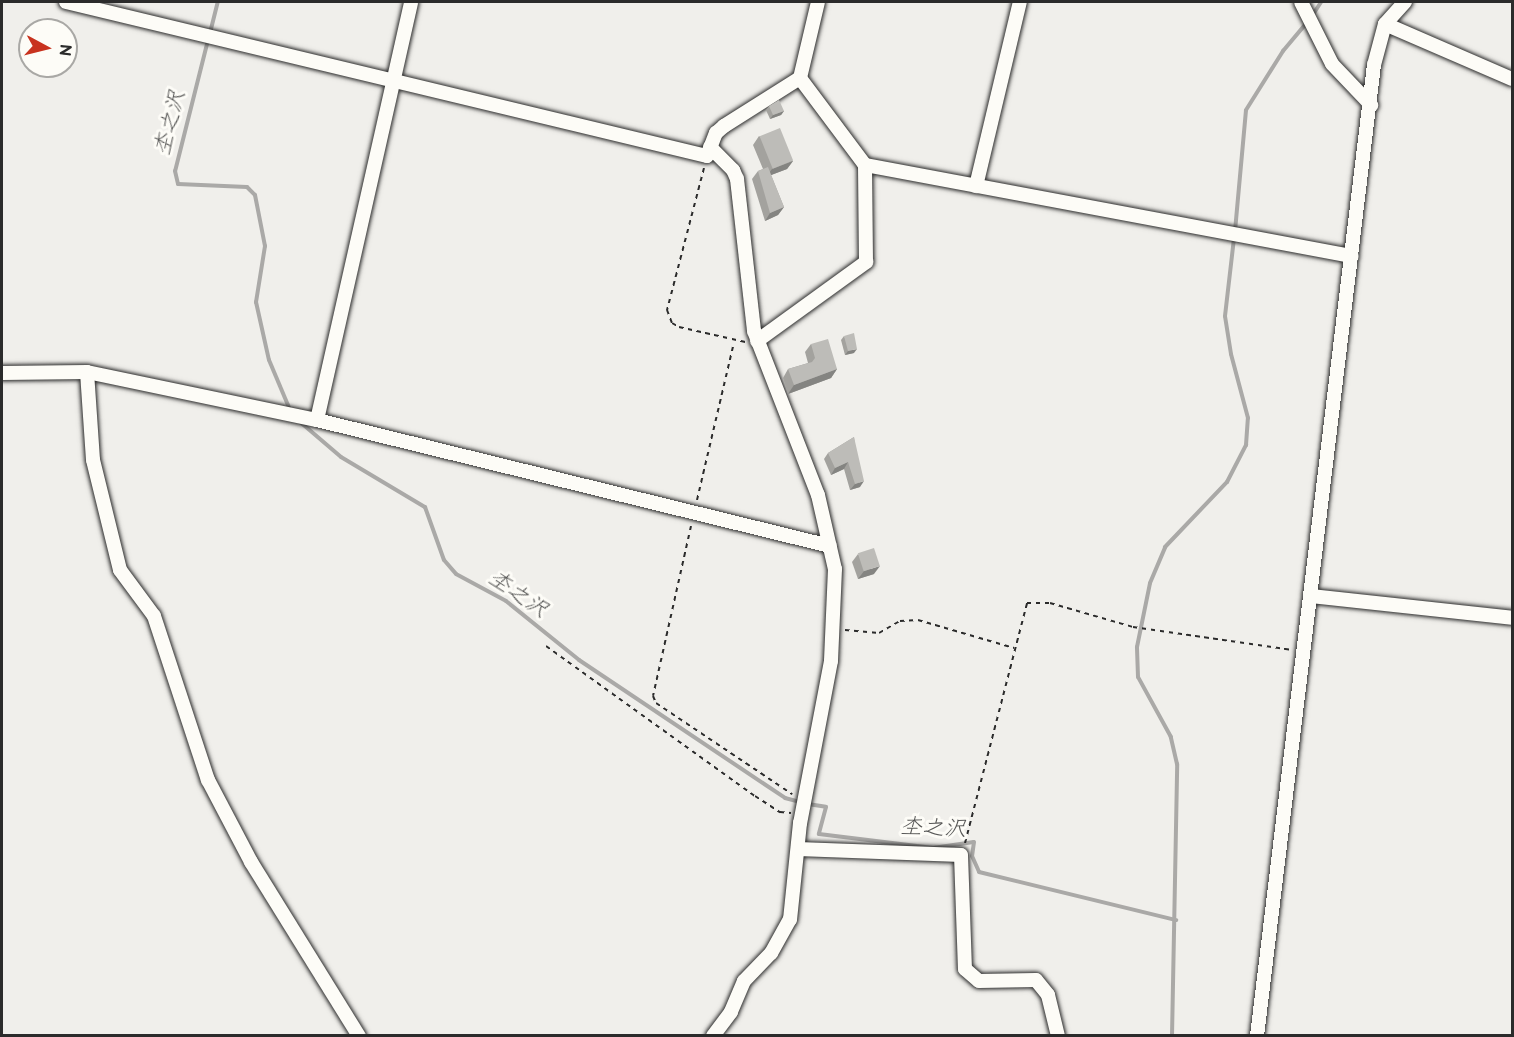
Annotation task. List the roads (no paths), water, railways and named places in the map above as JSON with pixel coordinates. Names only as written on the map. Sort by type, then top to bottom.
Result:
[{"type":"street","points":[[66,2],[393,82],[708,152],[733,170],[737,179],[757,341],[818,495],[835,569],[833,629],[802,816],[790,919],[784,933],[744,981],[731,1012],[713,1035]]},
{"type":"street","points":[[317,420],[411,2]]},
{"type":"street","points":[[708,152],[724,126],[800,78],[818,2]]},
{"type":"street","points":[[976,186],[1020,2]]},
{"type":"street","points":[[1301,2],[1332,64],[1371,105]]},
{"type":"street","points":[[1257,1035],[1371,105],[1374,65],[1384,24],[1405,2]]},
{"type":"street","points":[[1384,24],[1512,79]]},
{"type":"street","points":[[757,341],[866,262],[865,165],[800,78]]},
{"type":"street","points":[[865,165],[1352,256]]},
{"type":"street","points":[[87,372],[93,460],[120,570],[154,615],[213,790],[251,862],[359,1035]]},
{"type":"street","points":[[2,373],[87,372],[317,420],[830,546]]},
{"type":"street","points":[[1311,596],[1512,618]]},
{"type":"street","points":[[798,849],[961,855],[965,969],[978,981],[1035,980],[1048,995],[1058,1035]]},
{"type":"waterway","name":"杢之沢","points":[[210,33],[218,2]]},
{"type":"waterway","points":[[1312,16],[1321,2]]},
{"type":"waterway","points":[[1235,231],[1246,110],[1283,51],[1307,22]]},
{"type":"waterway","name":"杢之沢","points":[[208,40],[175,171],[178,184],[247,187],[255,195],[265,246],[256,302],[269,360],[290,410]]},
{"type":"waterway","points":[[1172,1036],[1177,764],[1171,737],[1138,677],[1137,647],[1150,583],[1165,547],[1227,482],[1246,445],[1248,418],[1231,354],[1225,316],[1234,238]]},
{"type":"waterway","name":"杢之沢","points":[[299,421],[341,457],[425,507],[444,560],[456,574],[506,601],[579,660],[785,798],[800,802]]},
{"type":"waterway","name":"杢之沢","points":[[808,804],[826,807],[819,834],[933,848],[974,842],[972,856],[979,872],[1176,920]]}]
